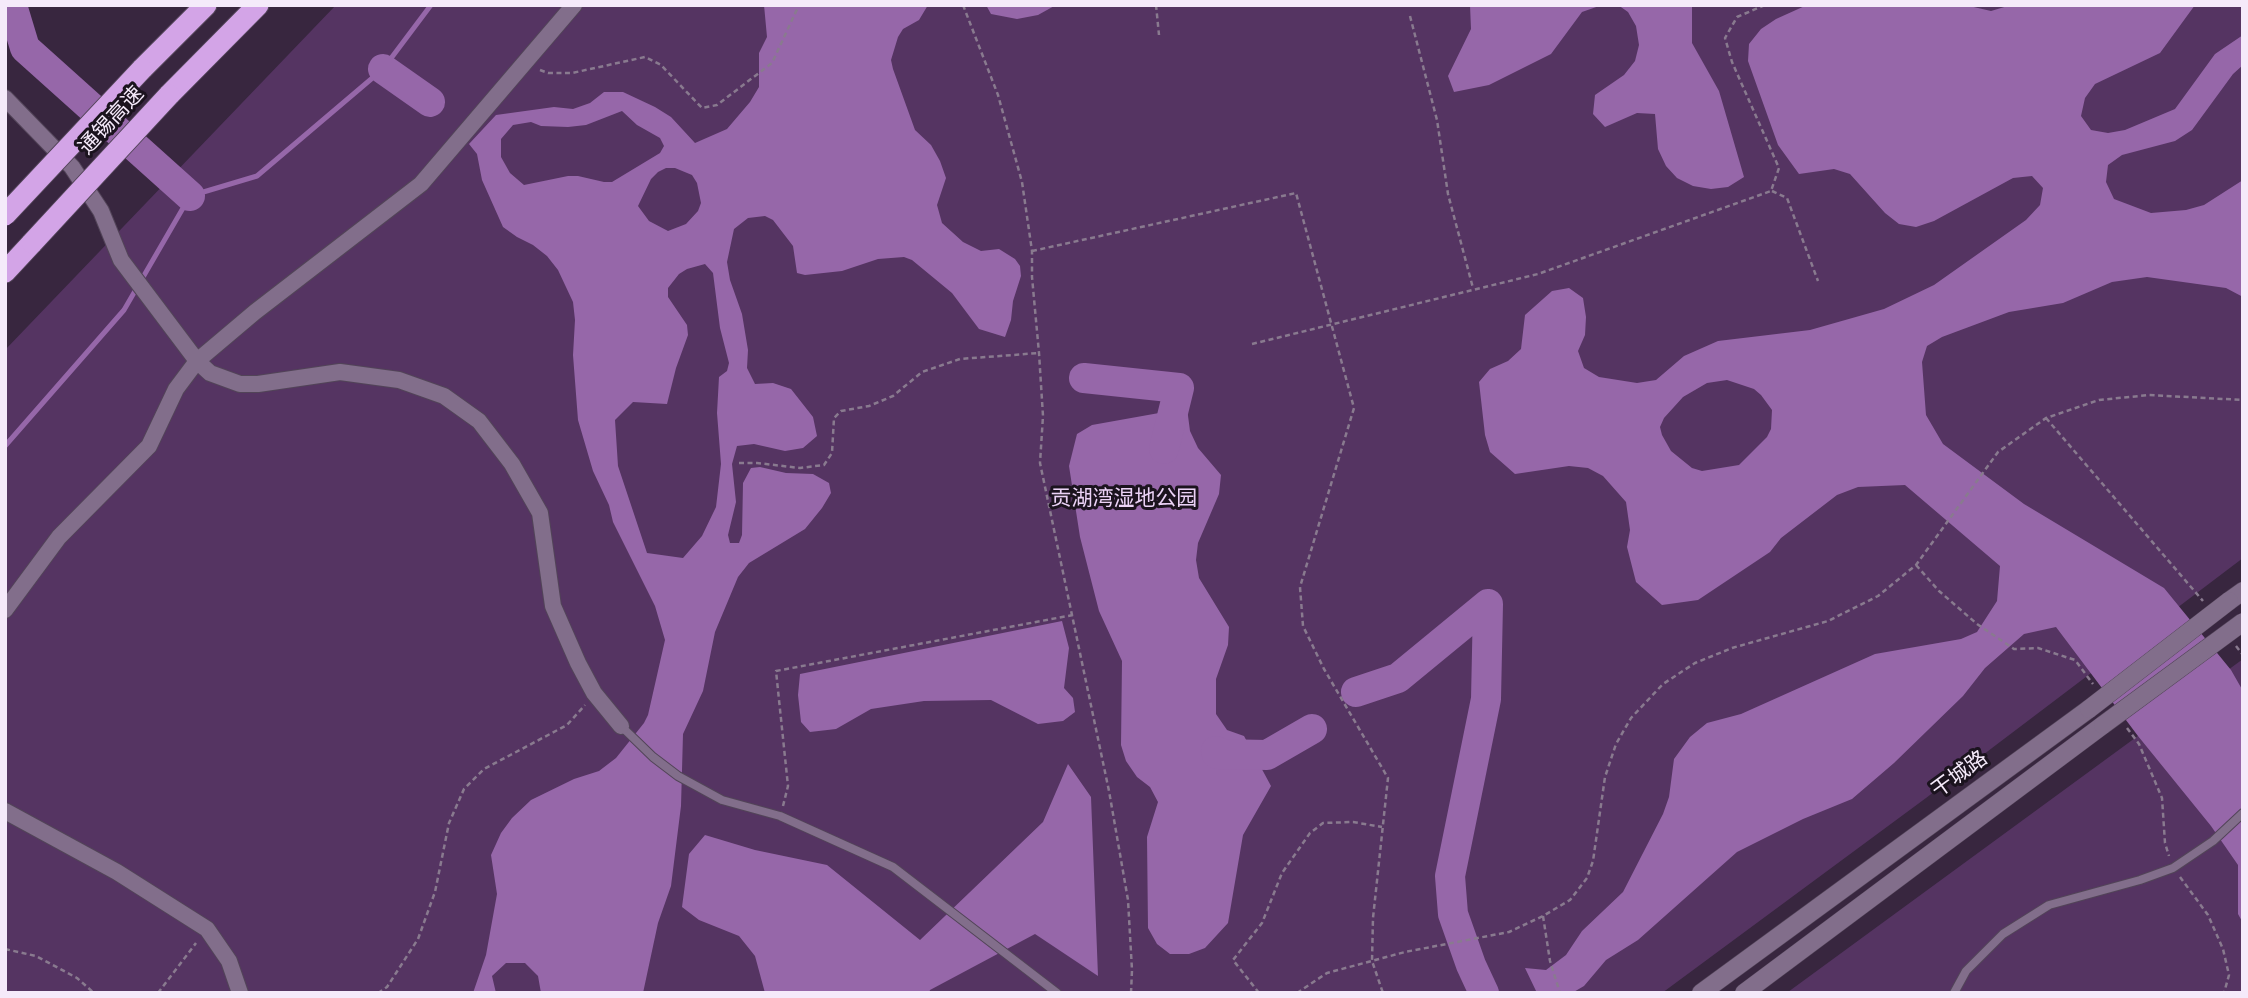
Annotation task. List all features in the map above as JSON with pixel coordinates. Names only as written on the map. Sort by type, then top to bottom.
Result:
[{"type":"highway","name":"通锡高速","points":[[5,215],[206,5]]},
{"type":"highway","name":"通锡高速","points":[[5,272],[169,95],[258,5]]},
{"type":"street","points":[[5,610],[59,537],[149,446],[176,389],[197,361],[255,312],[421,184],[574,5]]},
{"type":"street","points":[[5,99],[72,167],[101,212],[121,260],[197,361],[210,373],[240,384],[258,384],[340,372],[399,380],[444,396],[479,421],[512,464],[540,513],[553,606],[594,693],[621,726]]},
{"type":"street","name":"干城路","points":[[1701,993],[2089,709],[2236,596]]},
{"type":"street","points":[[1744,993],[2243,622]]},
{"type":"street","points":[[6,810],[117,872],[207,929],[229,961],[240,993]]},
{"type":"lane","points":[[621,726],[653,757],[678,776],[722,800],[780,816],[893,867],[1057,993]]},
{"type":"lane","points":[[1954,993],[1966,971],[2003,934],[2049,905],[2173,868],[2213,841],[2243,813]]},
{"type":"path","points":[[523,64],[548,73],[572,73],[645,57],[661,65],[702,108],[717,105],[772,63],[799,5]]},
{"type":"path","points":[[963,5],[1002,107],[1022,182],[1032,251],[1031,277],[1039,352],[1043,416],[1040,463],[1110,790],[1128,900],[1131,993]]},
{"type":"path","points":[[1156,5],[1159,35]]},
{"type":"path","points":[[1765,5],[1737,17],[1725,38],[1732,62],[1779,168],[1771,191]]},
{"type":"path","points":[[1410,16],[1437,120],[1448,194],[1474,290]]},
{"type":"path","points":[[1252,344],[1538,274],[1771,191],[1787,198],[1818,281]]},
{"type":"path","points":[[1032,251],[1296,193],[1354,408],[1300,587],[1303,626],[1324,668],[1388,778],[1373,918],[1372,961],[1383,993]]},
{"type":"path","points":[[739,464],[757,463],[800,468],[824,465],[832,453],[834,418],[841,411],[869,407],[893,396],[922,372],[960,359],[1039,352]]},
{"type":"path","points":[[1297,993],[1327,973],[1405,952],[1509,932],[1570,900],[1587,878],[1593,861],[1605,777],[1616,744],[1631,718],[1663,684],[1695,663],[1732,648],[1828,621],[1878,596],[1916,565],[1998,452],[2046,418],[2099,400],[2149,395],[2243,400]]},
{"type":"path","points":[[2046,418],[2204,602]]},
{"type":"path","points":[[1916,565],[1939,591],[1977,624],[2014,649]]},
{"type":"path","points":[[780,816],[788,786],[776,671],[1073,615]]},
{"type":"path","points":[[2235,644],[2243,655]]},
{"type":"path","points":[[378,993],[387,986],[418,939],[435,892],[449,824],[464,789],[484,769],[567,725],[594,693]]},
{"type":"path","points":[[1259,993],[1233,960],[1262,923],[1282,873],[1310,832],[1323,823],[1353,821],[1382,827]]},
{"type":"path","points":[[2173,868],[2208,915],[2223,949],[2229,975],[2224,993]]},
{"type":"path","points":[[1543,916],[1550,961],[1560,993]]},
{"type":"path","points":[[158,993],[207,929]]},
{"type":"path","points":[[5,949],[36,956],[77,978],[94,993]]},
{"type":"green space","name":"贡湖湾湿地公园","points":[[336,5],[2243,5],[2243,558],[1926,798],[1662,993],[5,993],[5,350]]},
{"type":"green space","points":[[2243,659],[2243,993],[1787,993],[1788,992]]},
{"type":"shaded area","points":[[764,5],[928,5],[919,20],[903,29],[898,37],[891,60],[893,69],[915,130],[931,145],[946,178],[937,205],[942,223],[963,242],[981,251],[999,249],[1015,259],[1020,266],[1021,276],[1013,301],[1011,320],[1005,337],[979,329],[952,293],[912,260],[904,257],[878,259],[842,271],[805,275],[797,273],[793,246],[773,220],[765,216],[748,218],[734,229],[727,262],[730,280],[742,314],[748,350],[747,368],[755,384],[773,383],[791,389],[813,417],[817,436],[803,448],[785,451],[754,444],[737,446],[732,464],[736,502],[728,535],[730,543],[739,543],[742,535],[743,483],[751,468],[813,474],[829,483],[831,493],[805,529],[749,563],[738,577],[715,632],[703,691],[683,734],[681,806],[671,886],[658,923],[643,993],[541,993],[538,976],[525,963],[506,963],[492,976],[496,993],[473,993],[486,955],[497,894],[491,855],[501,833],[531,800],[574,779],[599,771],[616,758],[648,715],[665,640],[655,606],[613,522],[609,505],[593,471],[578,420],[573,355],[573,302],[558,270],[547,256],[503,227],[482,180],[477,154],[469,144],[496,115],[554,107],[573,109],[590,103],[604,92],[623,92],[655,107],[671,117],[695,143],[727,129],[750,102],[759,87],[759,53],[767,37]],"holes":[[[622,111],[637,125],[660,138],[664,146],[660,153],[612,182],[568,176],[524,185],[510,173],[501,157],[501,139],[513,125],[531,122],[541,126],[586,125]],[[675,168],[692,175],[697,183],[701,203],[698,211],[686,224],[668,231],[649,221],[638,206],[651,179],[658,172]],[[705,264],[713,273],[720,328],[729,363],[727,371],[719,377],[717,413],[721,464],[716,507],[702,536],[683,558],[647,553],[618,466],[615,420],[633,402],[667,404],[688,335],[687,325],[668,297],[668,288],[679,274]]]},
{"type":"shaded area","points":[[986,5],[1056,5],[1038,15],[1017,19],[991,14]]},
{"type":"shaded area","points":[[1470,5],[1602,5],[1582,12],[1551,54],[1489,85],[1454,92],[1448,76],[1471,29]]},
{"type":"shaded area","points":[[1618,5],[1692,5],[1692,43],[1719,91],[1744,177],[1728,187],[1711,189],[1693,186],[1677,178],[1666,166],[1658,149],[1655,114],[1637,113],[1605,127],[1593,114],[1595,95],[1624,75],[1635,61],[1639,45],[1636,26],[1628,12]]},
{"type":"shaded area","points":[[1807,5],[1965,5],[1991,11],[2011,5],[2195,5],[2160,53],[2095,84],[2085,98],[2081,116],[2091,130],[2108,133],[2125,130],[2175,109],[2215,54],[2243,35],[2243,65],[2233,74],[2192,130],[2175,141],[2122,155],[2108,165],[2106,182],[2114,199],[2151,213],[2186,210],[2204,205],[2243,180],[2243,297],[2226,288],[2147,277],[2112,282],[2063,303],[2009,312],[1942,337],[1927,346],[1922,362],[1926,415],[1943,444],[2024,504],[2164,588],[2231,670],[2243,691],[2243,923],[2238,914],[2238,865],[2211,826],[2138,736],[2056,627],[2024,634],[1985,668],[1963,696],[1894,763],[1852,799],[1803,819],[1737,852],[1638,940],[1606,960],[1584,986],[1572,993],[1537,993],[1525,968],[1546,970],[1566,955],[1582,931],[1623,892],[1663,814],[1669,797],[1674,759],[1690,737],[1707,723],[1741,714],[1875,654],[1961,639],[1977,632],[1997,601],[2000,566],[1905,485],[1858,487],[1837,495],[1781,538],[1770,552],[1698,600],[1662,605],[1636,582],[1627,547],[1630,530],[1626,502],[1603,476],[1588,468],[1569,466],[1515,474],[1490,452],[1485,435],[1479,382],[1490,369],[1508,361],[1521,349],[1525,315],[1552,291],[1569,288],[1583,298],[1585,335],[1578,351],[1584,368],[1599,377],[1637,383],[1656,380],[1684,356],[1718,341],[1810,330],[1884,309],[1934,285],[2026,220],[2040,205],[2043,188],[2032,176],[2013,178],[1934,221],[1916,227],[1899,224],[1885,213],[1850,174],[1834,169],[1799,174],[1778,145],[1748,61],[1749,44],[1761,29]],"holes":[[[1727,380],[1754,389],[1772,410],[1771,429],[1767,437],[1739,465],[1702,471],[1692,468],[1671,451],[1660,427],[1664,418],[1683,397],[1707,383]]]},
{"type":"shaded area","points":[[1187,408],[1190,431],[1198,448],[1221,475],[1219,494],[1198,543],[1196,560],[1199,578],[1229,627],[1228,645],[1216,679],[1216,714],[1227,730],[1244,736],[1271,786],[1243,835],[1228,923],[1205,948],[1189,954],[1170,954],[1157,944],[1148,928],[1147,837],[1158,802],[1150,787],[1137,777],[1126,761],[1121,745],[1122,661],[1099,611],[1080,537],[1069,466],[1077,434],[1092,425]]},
{"type":"shaded area","points":[[1062,621],[1069,648],[1064,688],[1073,698],[1075,712],[1063,721],[1038,724],[991,700],[924,701],[871,709],[836,729],[810,732],[801,722],[798,695],[800,674]]},
{"type":"shaded area","points":[[1068,764],[1091,797],[1098,976],[1035,934],[930,990],[929,993],[765,993],[755,956],[739,936],[699,920],[682,907],[689,854],[705,835],[755,850],[827,865],[920,940],[1043,822]]},
{"type":"waterway","points":[[12,5],[25,48],[190,196]]},
{"type":"waterway","points":[[5,446],[124,310],[190,196],[257,176],[383,69],[431,5]]},
{"type":"waterway","points":[[383,69],[430,102]]},
{"type":"waterway","points":[[1084,378],[1179,388],[1164,449]]},
{"type":"waterway","points":[[1356,692],[1398,678],[1488,604],[1486,699],[1450,876],[1453,914],[1484,993]]},
{"type":"waterway","points":[[1216,751],[1217,754],[1267,755],[1312,729]]}]
